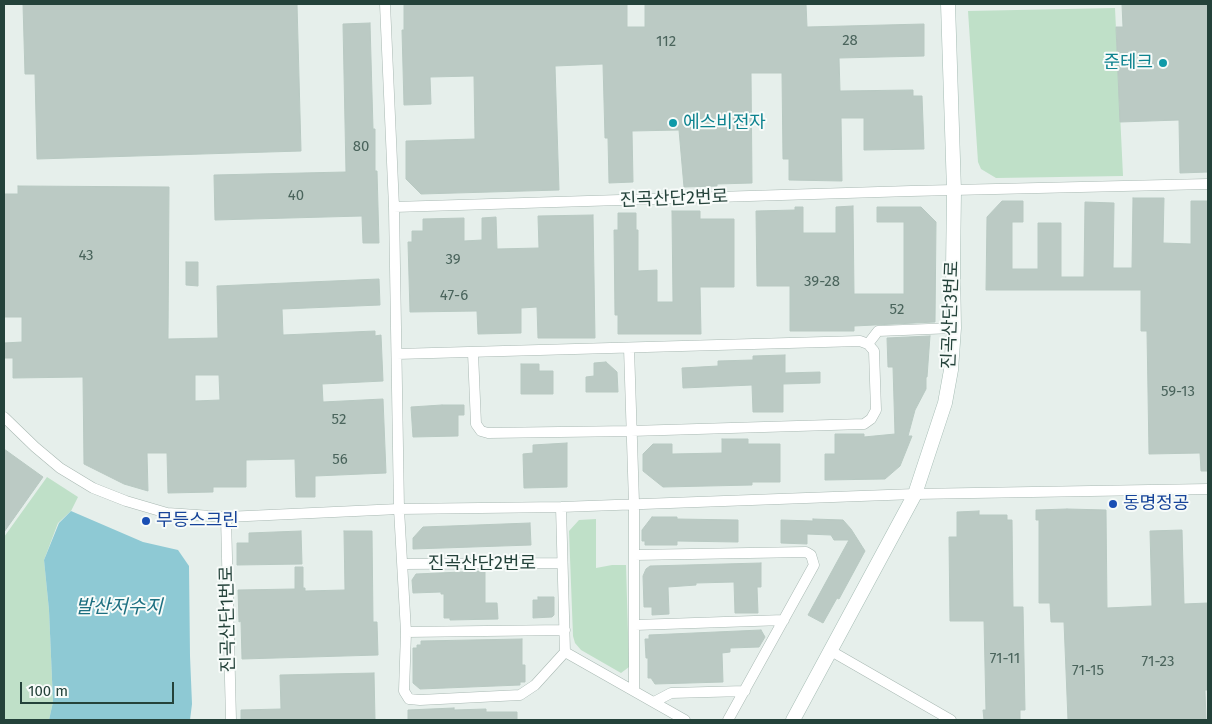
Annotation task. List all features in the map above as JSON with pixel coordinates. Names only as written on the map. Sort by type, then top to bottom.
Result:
[{"type":"street","name":"진곡산단2번로","points":[[385,4],[394,207],[399,509],[406,632],[404,691],[409,699],[520,695],[535,685],[564,652],[561,507]]},
{"type":"street","name":"진곡산단3번로","points":[[793,720],[915,494],[945,403],[951,370],[954,328],[954,191],[948,4]]},
{"type":"street","points":[[954,191],[1208,184]]},
{"type":"street","name":"진곡산단2번로","points":[[394,207],[954,191]]},
{"type":"street","points":[[868,344],[878,331],[954,328]]},
{"type":"street","points":[[397,354],[860,341],[868,344],[874,351],[876,410],[871,419],[864,424],[631,431],[497,433],[481,431],[476,424],[472,353]]},
{"type":"street","points":[[630,348],[634,503],[634,690]]},
{"type":"street","points":[[4,416],[35,447],[60,468],[93,488],[126,502],[167,513],[226,518],[399,509],[561,507],[915,494],[1208,489]]},
{"type":"street","name":"진곡산단1번로","points":[[226,518],[230,720]]},
{"type":"street","points":[[634,555],[806,552],[812,555],[814,565],[728,720]]},
{"type":"street","name":"진곡산단2번로","points":[[402,564],[562,564]]},
{"type":"street","points":[[635,625],[784,620]]},
{"type":"street","points":[[406,632],[564,630]]},
{"type":"street","points":[[832,650],[951,720]]},
{"type":"street","points":[[564,652],[685,720]]},
{"type":"street","points":[[654,702],[671,693],[745,691]]},
{"type":"green space","points":[[1115,8],[1123,176],[996,178],[981,169],[978,162],[968,11]]},
{"type":"green space","points":[[47,477],[78,497],[71,511],[58,523],[44,560],[49,610],[53,702],[49,720],[4,720],[4,537]]},
{"type":"green space","points":[[596,519],[596,568],[626,565],[629,667],[621,673],[581,650],[575,643],[573,636],[569,531],[579,520]]},
{"type":"water","name":"발산저수지","points":[[71,511],[143,542],[178,550],[189,566],[192,704],[190,720],[49,720],[53,702],[49,610],[44,560],[59,523]]},
{"type":"building","points":[[23,4],[297,4],[301,151],[37,159],[35,74],[25,74]]},
{"type":"building","points":[[404,4],[627,4],[627,27],[645,27],[645,4],[806,4],[807,27],[924,24],[924,56],[839,58],[840,91],[913,90],[913,96],[922,96],[924,149],[864,150],[864,118],[841,118],[842,181],[789,180],[789,159],[783,159],[782,73],[751,73],[752,183],[684,187],[679,130],[632,131],[633,182],[609,183],[608,138],[605,138],[603,64],[555,66],[559,190],[421,194],[406,179],[406,141],[475,139],[474,76],[430,77],[431,104],[404,105],[402,30],[404,30]]},
{"type":"building","name":"준테크","points":[[1122,4],[1208,4],[1208,172],[1180,173],[1179,120],[1120,122],[1116,27],[1123,27]]},
{"type":"building","points":[[370,23],[379,243],[363,243],[362,216],[215,220],[214,175],[346,172],[343,24]]},
{"type":"building","points":[[18,186],[169,187],[168,339],[218,338],[217,286],[379,279],[380,305],[282,309],[283,335],[375,331],[375,336],[381,335],[383,381],[322,384],[323,402],[383,399],[386,473],[315,476],[315,497],[296,497],[295,459],[246,460],[246,487],[213,487],[213,492],[168,493],[167,453],[147,453],[148,491],[124,484],[84,464],[83,377],[13,378],[13,358],[4,358],[4,343],[22,342],[22,317],[4,317],[4,194],[18,194]],"holes":[[[195,375],[219,375],[220,400],[195,401]]]},
{"type":"building","points":[[1133,198],[1164,198],[1163,243],[1191,244],[1191,201],[1208,201],[1208,471],[1201,471],[1200,453],[1149,454],[1147,331],[1141,331],[1141,290],[986,290],[987,217],[1002,201],[1023,201],[1023,222],[1012,222],[1012,269],[1038,269],[1038,223],[1061,223],[1061,277],[1084,277],[1085,202],[1114,203],[1113,268],[1132,268]]},
{"type":"building","points":[[853,206],[854,294],[904,294],[904,222],[877,222],[877,207],[921,207],[936,222],[935,322],[854,326],[854,331],[790,331],[790,286],[757,286],[756,211],[795,210],[795,207],[803,207],[803,233],[836,233],[836,207]]},
{"type":"building","points":[[672,211],[700,211],[700,219],[734,219],[734,287],[700,287],[701,334],[618,334],[618,315],[615,315],[614,230],[618,230],[618,213],[636,213],[638,271],[657,270],[657,302],[673,302]]},
{"type":"building","points":[[593,215],[595,338],[538,338],[537,307],[521,308],[521,333],[478,334],[477,311],[410,312],[408,242],[412,242],[412,231],[423,231],[423,219],[464,218],[464,241],[482,240],[482,218],[496,217],[497,249],[539,248],[538,216]]},
{"type":"building","points":[[186,262],[198,262],[198,286],[186,285]]},
{"type":"building","points":[[930,336],[926,389],[915,410],[908,436],[912,436],[900,466],[885,479],[825,480],[825,454],[835,454],[835,434],[864,434],[864,437],[895,434],[893,367],[888,367],[887,338]]},
{"type":"building","points":[[785,355],[785,373],[820,372],[820,383],[783,384],[783,412],[753,412],[752,385],[683,388],[682,368],[718,366],[718,361],[753,360],[753,356]]},
{"type":"building","points":[[606,362],[617,372],[618,392],[586,392],[586,377],[594,376],[594,363]]},
{"type":"building","points":[[521,364],[539,364],[539,371],[553,371],[553,394],[521,394]]},
{"type":"building","points":[[464,405],[464,415],[458,415],[458,436],[413,437],[411,407]]},
{"type":"building","points":[[722,439],[748,439],[748,444],[780,444],[780,482],[752,482],[752,485],[663,487],[643,471],[643,454],[653,444],[672,444],[672,454],[722,453]]},
{"type":"building","points":[[567,443],[567,487],[524,488],[523,454],[533,453],[533,445]]},
{"type":"building","points":[[4,449],[43,477],[4,532]]},
{"type":"building","points":[[1036,510],[1106,510],[1107,608],[1152,606],[1150,531],[1182,530],[1184,604],[1208,603],[1208,690],[1205,690],[1206,720],[1068,720],[1064,622],[1051,622],[1050,603],[1039,603],[1039,520],[1036,520]]},
{"type":"building","points":[[979,511],[979,515],[1007,515],[1007,520],[1012,520],[1013,607],[1023,607],[1025,710],[1020,710],[1020,720],[984,720],[983,710],[986,710],[984,621],[950,621],[949,537],[957,537],[957,512]]},
{"type":"building","points":[[652,517],[738,520],[738,542],[677,541],[677,545],[645,545],[645,541],[642,541],[642,530]]},
{"type":"building","points":[[813,519],[843,520],[865,551],[839,599],[837,598],[823,623],[808,615],[849,540],[834,540],[831,535],[807,534],[807,544],[781,543],[781,520],[813,521]]},
{"type":"building","points":[[530,523],[531,545],[413,549],[413,538],[423,527]]},
{"type":"building","points":[[301,531],[302,564],[237,565],[237,543],[249,543],[249,533]]},
{"type":"building","points":[[344,531],[372,531],[373,622],[377,622],[378,655],[242,659],[238,590],[295,589],[295,567],[303,567],[303,588],[305,588],[305,591],[345,590]]},
{"type":"building","points":[[761,563],[761,587],[757,587],[758,613],[735,613],[734,582],[696,583],[696,585],[668,587],[669,614],[652,615],[652,607],[644,607],[643,576],[646,569],[650,566]]},
{"type":"building","points":[[485,571],[485,603],[497,603],[498,619],[450,620],[450,618],[444,618],[444,594],[441,594],[441,592],[413,593],[412,580],[416,574]]},
{"type":"building","points":[[538,597],[554,597],[554,615],[552,617],[533,618],[533,600],[538,600]]},
{"type":"building","points":[[761,630],[765,637],[759,647],[730,648],[730,652],[722,653],[723,682],[655,684],[651,678],[648,678],[648,658],[646,658],[645,639],[649,639],[649,635]]},
{"type":"building","points":[[522,639],[522,665],[525,665],[525,682],[520,682],[520,685],[420,689],[413,683],[413,648],[421,645],[421,641]]},
{"type":"building","points":[[374,673],[375,720],[241,720],[241,710],[281,709],[280,675]]},
{"type":"building","points":[[454,708],[454,710],[486,709],[486,712],[517,712],[517,720],[408,720],[408,710]]},
{"type":"place","name":"준테크","points":[[1163,63]]},
{"type":"place","name":"에스비전자","points":[[673,123]]},
{"type":"place","name":"동명정공","points":[[1113,504]]},
{"type":"place","name":"무등스크린","points":[[146,521]]}]
